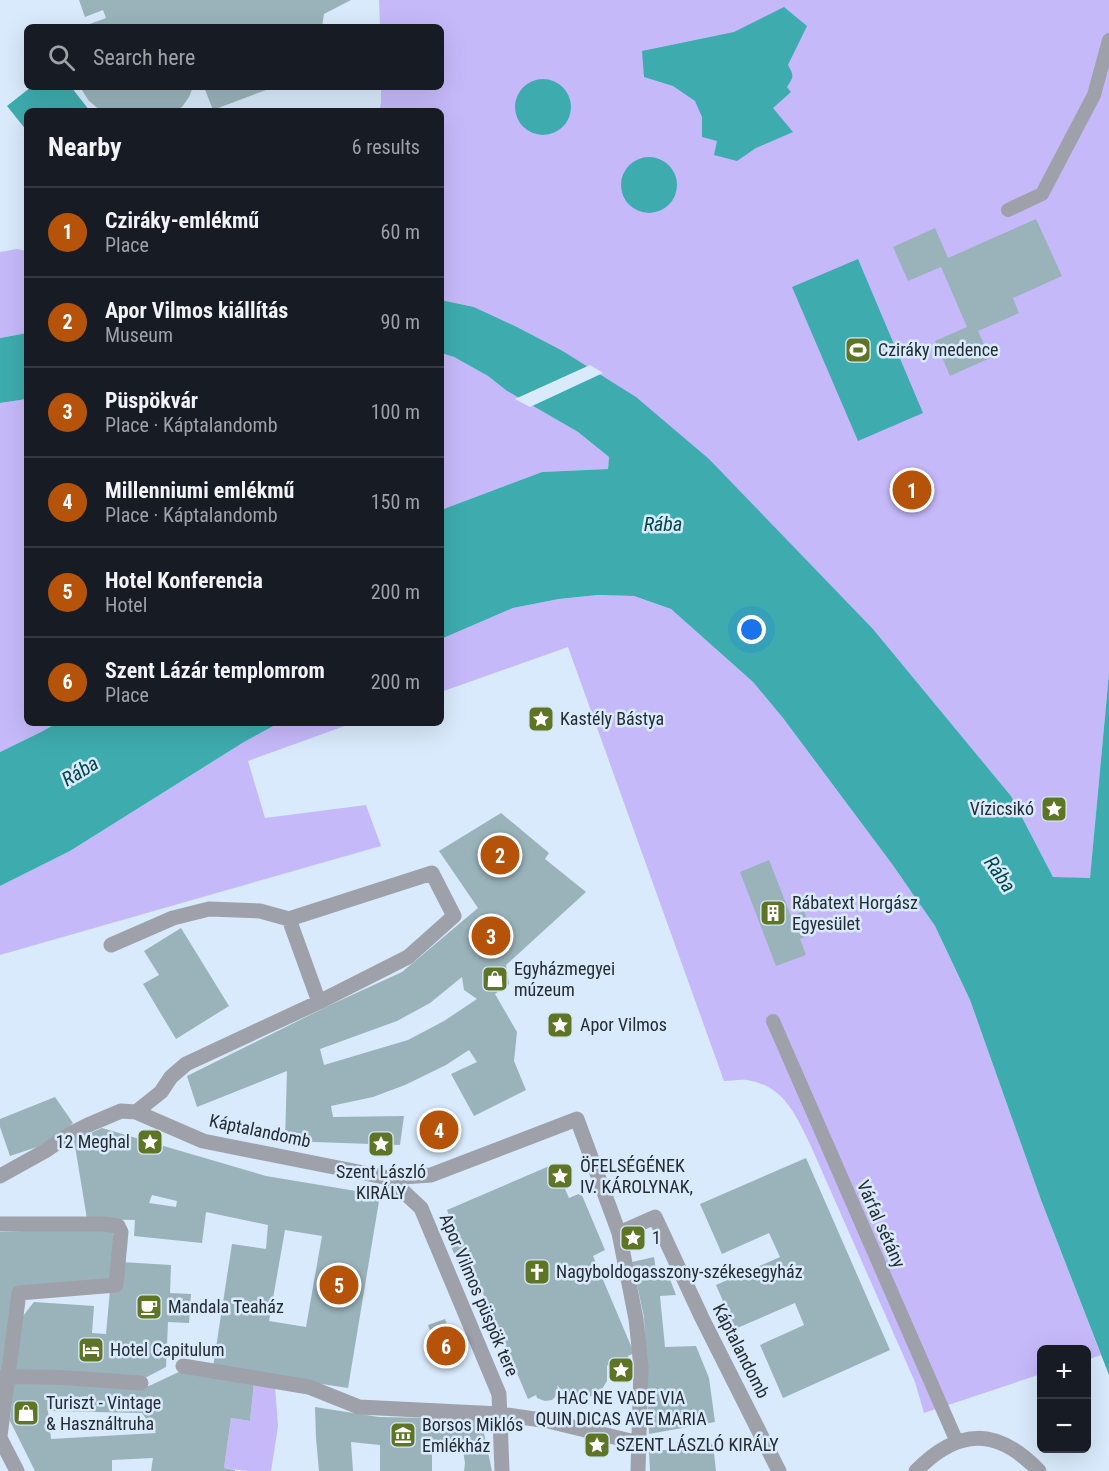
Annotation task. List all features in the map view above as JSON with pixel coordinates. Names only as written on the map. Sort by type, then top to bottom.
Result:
[{"type":"street","points":[[0,1176],[88,1125],[121,1111],[136,1112],[161,1092],[171,1077],[186,1064],[408,957],[454,916],[432,873],[289,919],[260,911],[209,909],[173,918],[111,945]]},
{"type":"street","points":[[289,919],[318,1002]]},
{"type":"street","name":"Káptalandomb","points":[[136,1112],[203,1141],[389,1178]]},
{"type":"street","points":[[389,1178],[431,1175],[577,1119],[620,1233],[636,1318],[641,1367],[638,1471]]},
{"type":"street","name":"Apor Vilmos püspök tere","points":[[389,1178],[421,1208],[499,1395],[500,1414]]},
{"type":"street","name":"Káptalandomb","points":[[620,1233],[655,1217],[702,1318],[779,1471]]},
{"type":"street","points":[[0,1224],[104,1224],[118,1226],[121,1232],[116,1285],[19,1293],[4,1377],[0,1437],[17,1471]]},
{"type":"street","points":[[183,1366],[309,1387],[359,1407],[500,1414],[548,1421],[639,1443]]},
{"type":"street","points":[[4,1377],[74,1377],[141,1383]]},
{"type":"street","points":[[500,1414],[502,1471]]},
{"type":"street","points":[[916,1471],[945,1447],[957,1442],[979,1439],[1001,1443],[1012,1448],[1039,1471]]},
{"type":"lane","points":[[1008,210],[1042,194],[1094,95],[1109,40]]},
{"type":"lane","name":"Várfal sétány","points":[[773,1021],[957,1442]]},
{"type":"shaded area","points":[[379,0],[1109,0],[1109,672],[1090,879],[1053,877],[1011,796],[873,629],[708,459],[561,350],[474,307],[444,301],[444,108],[380,108],[381,90],[444,90],[444,24],[380,24]]},
{"type":"shaded area","points":[[17,249],[24,250],[24,334],[0,338],[0,252]]},
{"type":"shaded area","points":[[444,354],[488,376],[507,391],[578,432],[609,457],[608,469],[542,472],[444,509]]},
{"type":"shaded area","points":[[24,399],[24,726],[52,726],[0,752],[0,403]]},
{"type":"shaded area","points":[[598,595],[634,596],[671,609],[753,682],[783,718],[892,864],[935,926],[970,1000],[1041,1200],[1101,1355],[1091,1359],[1091,1345],[1037,1345],[1037,1375],[924,1413],[915,1382],[810,1144],[793,1112],[779,1095],[760,1083],[744,1080],[724,1081],[568,647],[444,691],[444,638],[513,608],[559,599]]},
{"type":"shaded area","points":[[273,726],[345,726],[248,761],[265,818],[366,805],[381,846],[0,955],[0,886],[70,851]]},
{"type":"shaded area","points":[[254,1383],[275,1387],[278,1426],[271,1471],[224,1468],[231,1418],[250,1421]]},
{"type":"water","points":[[784,7],[807,26],[788,65],[792,76],[787,87],[791,92],[773,108],[793,132],[756,148],[737,161],[714,155],[717,141],[702,137],[702,117],[695,101],[673,86],[644,77],[642,51],[734,32]]},
{"type":"water","points":[[543,79],[554,81],[563,87],[569,96],[571,107],[569,118],[563,127],[554,133],[543,135],[532,133],[523,127],[517,118],[515,107],[517,96],[523,87],[532,81]]},
{"type":"water","points":[[27,90],[73,90],[88,108],[24,108],[24,127],[7,106]]},
{"type":"water","points":[[649,157],[660,159],[669,165],[675,174],[677,185],[675,196],[669,205],[660,211],[649,213],[638,211],[629,205],[623,196],[621,185],[623,174],[629,165],[638,159]]},
{"type":"water","name":"Cziráky medence","points":[[858,259],[923,413],[858,441],[792,287]]},
{"type":"water","name":"Rába","points":[[444,301],[474,307],[561,350],[636,397],[709,459],[873,629],[1011,796],[1053,877],[1090,878],[1109,673],[1109,1375],[1041,1200],[970,1000],[935,926],[892,864],[783,718],[753,682],[671,609],[634,596],[598,595],[559,599],[513,608],[444,638],[444,509],[542,472],[608,469],[609,457],[578,432],[454,357],[444,354]]},
{"type":"water","points":[[24,334],[24,399],[0,403],[0,338]]},
{"type":"water","name":"Rába","points":[[52,726],[273,726],[70,851],[0,886],[0,752]]},
{"type":"pier","points":[[590,365],[603,373],[530,407],[515,399]]},
{"type":"building","points":[[79,0],[351,0],[324,14],[322,24],[90,24],[106,18],[103,10],[85,17]]},
{"type":"building","points":[[82,90],[192,90],[180,108],[97,108],[89,101]]},
{"type":"building","points":[[205,90],[266,90],[218,108],[212,108]]},
{"type":"building","points":[[1036,219],[1062,276],[1013,298],[1019,313],[978,331],[990,358],[950,376],[935,341],[967,327],[941,267],[908,281],[893,247],[935,228],[948,258]]},
{"type":"building","points":[[501,813],[549,853],[545,859],[586,892],[506,965],[509,984],[495,994],[517,1032],[514,1061],[526,1090],[474,1116],[451,1074],[477,1062],[469,1050],[446,1065],[405,1085],[373,1097],[331,1106],[333,1117],[404,1116],[400,1145],[285,1141],[287,1071],[197,1107],[187,1076],[402,972],[478,908],[439,851]],"holes":[[[462,977],[464,990],[477,999],[444,1021],[408,1040],[324,1065],[320,1049],[397,1021],[430,1003]]]},
{"type":"building","name":"Rábatext Horgász Egyesület","points":[[769,860],[791,916],[804,911],[813,934],[800,939],[806,955],[776,966],[740,872]]},
{"type":"building","points":[[181,928],[229,1006],[176,1039],[143,984],[159,975],[144,951]]},
{"type":"building","points":[[55,1097],[73,1123],[58,1136],[37,1147],[10,1156],[0,1127],[0,1119]]},
{"type":"building","points":[[102,1128],[266,1176],[380,1195],[348,1388],[213,1367],[232,1244],[266,1249],[268,1225],[206,1212],[202,1243],[134,1236],[135,1220],[87,1219],[74,1140]],"holes":[[[152,1195],[177,1201],[176,1207],[149,1203]],[[285,1230],[322,1236],[306,1327],[269,1321]]]},
{"type":"building","points":[[806,1158],[890,1350],[783,1398],[760,1345],[804,1325],[795,1303],[735,1329],[716,1285],[780,1257],[769,1233],[722,1254],[700,1204]]},
{"type":"building","name":"Nagyboldogasszony-székesegyház","points":[[554,1164],[569,1198],[581,1193],[605,1250],[593,1256],[634,1353],[628,1356],[628,1362],[622,1369],[612,1369],[607,1365],[607,1381],[595,1395],[582,1399],[573,1398],[565,1394],[557,1385],[555,1397],[545,1401],[537,1398],[536,1395],[528,1399],[481,1289],[471,1293],[450,1244],[459,1240],[447,1210]]},
{"type":"building","points":[[113,1227],[114,1260],[111,1277],[105,1281],[13,1288],[0,1374],[0,1232]]},
{"type":"building","points":[[654,1257],[657,1277],[668,1274],[676,1295],[660,1296],[665,1347],[696,1346],[709,1378],[715,1422],[649,1434],[644,1317],[632,1262]]},
{"type":"building","name":"Hotel Capitulum","points":[[121,1262],[171,1265],[170,1293],[191,1294],[189,1323],[168,1322],[166,1367],[141,1380],[13,1374],[19,1321],[34,1302],[94,1306],[92,1333],[106,1334],[110,1290]]},
{"type":"building","points":[[445,1319],[458,1352],[457,1363],[451,1367],[443,1364],[440,1359],[428,1325]]},
{"type":"building","points":[[183,1370],[254,1383],[250,1421],[231,1418],[224,1468],[235,1471],[151,1471],[153,1458],[112,1460],[112,1471],[35,1471],[10,1421],[14,1379],[149,1386]],"holes":[[[48,1411],[142,1413],[156,1433],[51,1439]]]},
{"type":"building","points":[[315,1407],[379,1417],[481,1419],[492,1471],[464,1471],[462,1445],[432,1447],[432,1471],[380,1471],[380,1445],[351,1442],[353,1471],[319,1471]]},
{"type":"building","points":[[713,1444],[716,1471],[650,1471],[649,1452]]},
{"type":"place","name":"Cziráky medence","points":[[858,350]]},
{"type":"place","name":"Cziráky-emlékmű","points":[[912,490]]},
{"type":"place","name":"Kastély Bástya","points":[[541,719]]},
{"type":"place","name":"Vízicsikó","points":[[1054,809]]},
{"type":"place","name":"Apor Vilmos kiállítás","points":[[500,855]]},
{"type":"place","name":"Rábatext Horgász Egyesület","points":[[773,913]]},
{"type":"place","name":"Püspökvár","points":[[491,936]]},
{"type":"place","name":"Egyházmegyei múzeum","points":[[495,979]]},
{"type":"place","name":"Apor Vilmos","points":[[560,1025]]},
{"type":"place","name":"Millenniumi emlékmű","points":[[439,1130]]},
{"type":"place","name":"12 Meghal","points":[[150,1142]]},
{"type":"place","name":"Szent László KIRÁLY","points":[[381,1144]]},
{"type":"place","name":"ÖFELSÉGÉNEK IV. KÁROLYNAK,","points":[[560,1176]]},
{"type":"place","name":"1","points":[[633,1238]]},
{"type":"place","name":"Nagyboldogasszony-székesegyház","points":[[537,1272]]},
{"type":"place","name":"Hotel Konferencia","points":[[339,1285]]},
{"type":"place","name":"Mandala Teaház","points":[[149,1307]]},
{"type":"place","name":"Szent Lázár templomrom","points":[[446,1346]]},
{"type":"place","name":"Hotel Capitulum","points":[[91,1350]]},
{"type":"place","name":"HAC NE VADE VIA QUIN DICAS AVE MARIA","points":[[621,1370]]},
{"type":"place","name":"Turiszt - Vintage & Használtruha","points":[[26,1413]]},
{"type":"place","name":"Borsos Miklós Emlékház","points":[[403,1435]]},
{"type":"place","name":"SZENT LÁSZLÓ KIRÁLY","points":[[597,1445]]}]
